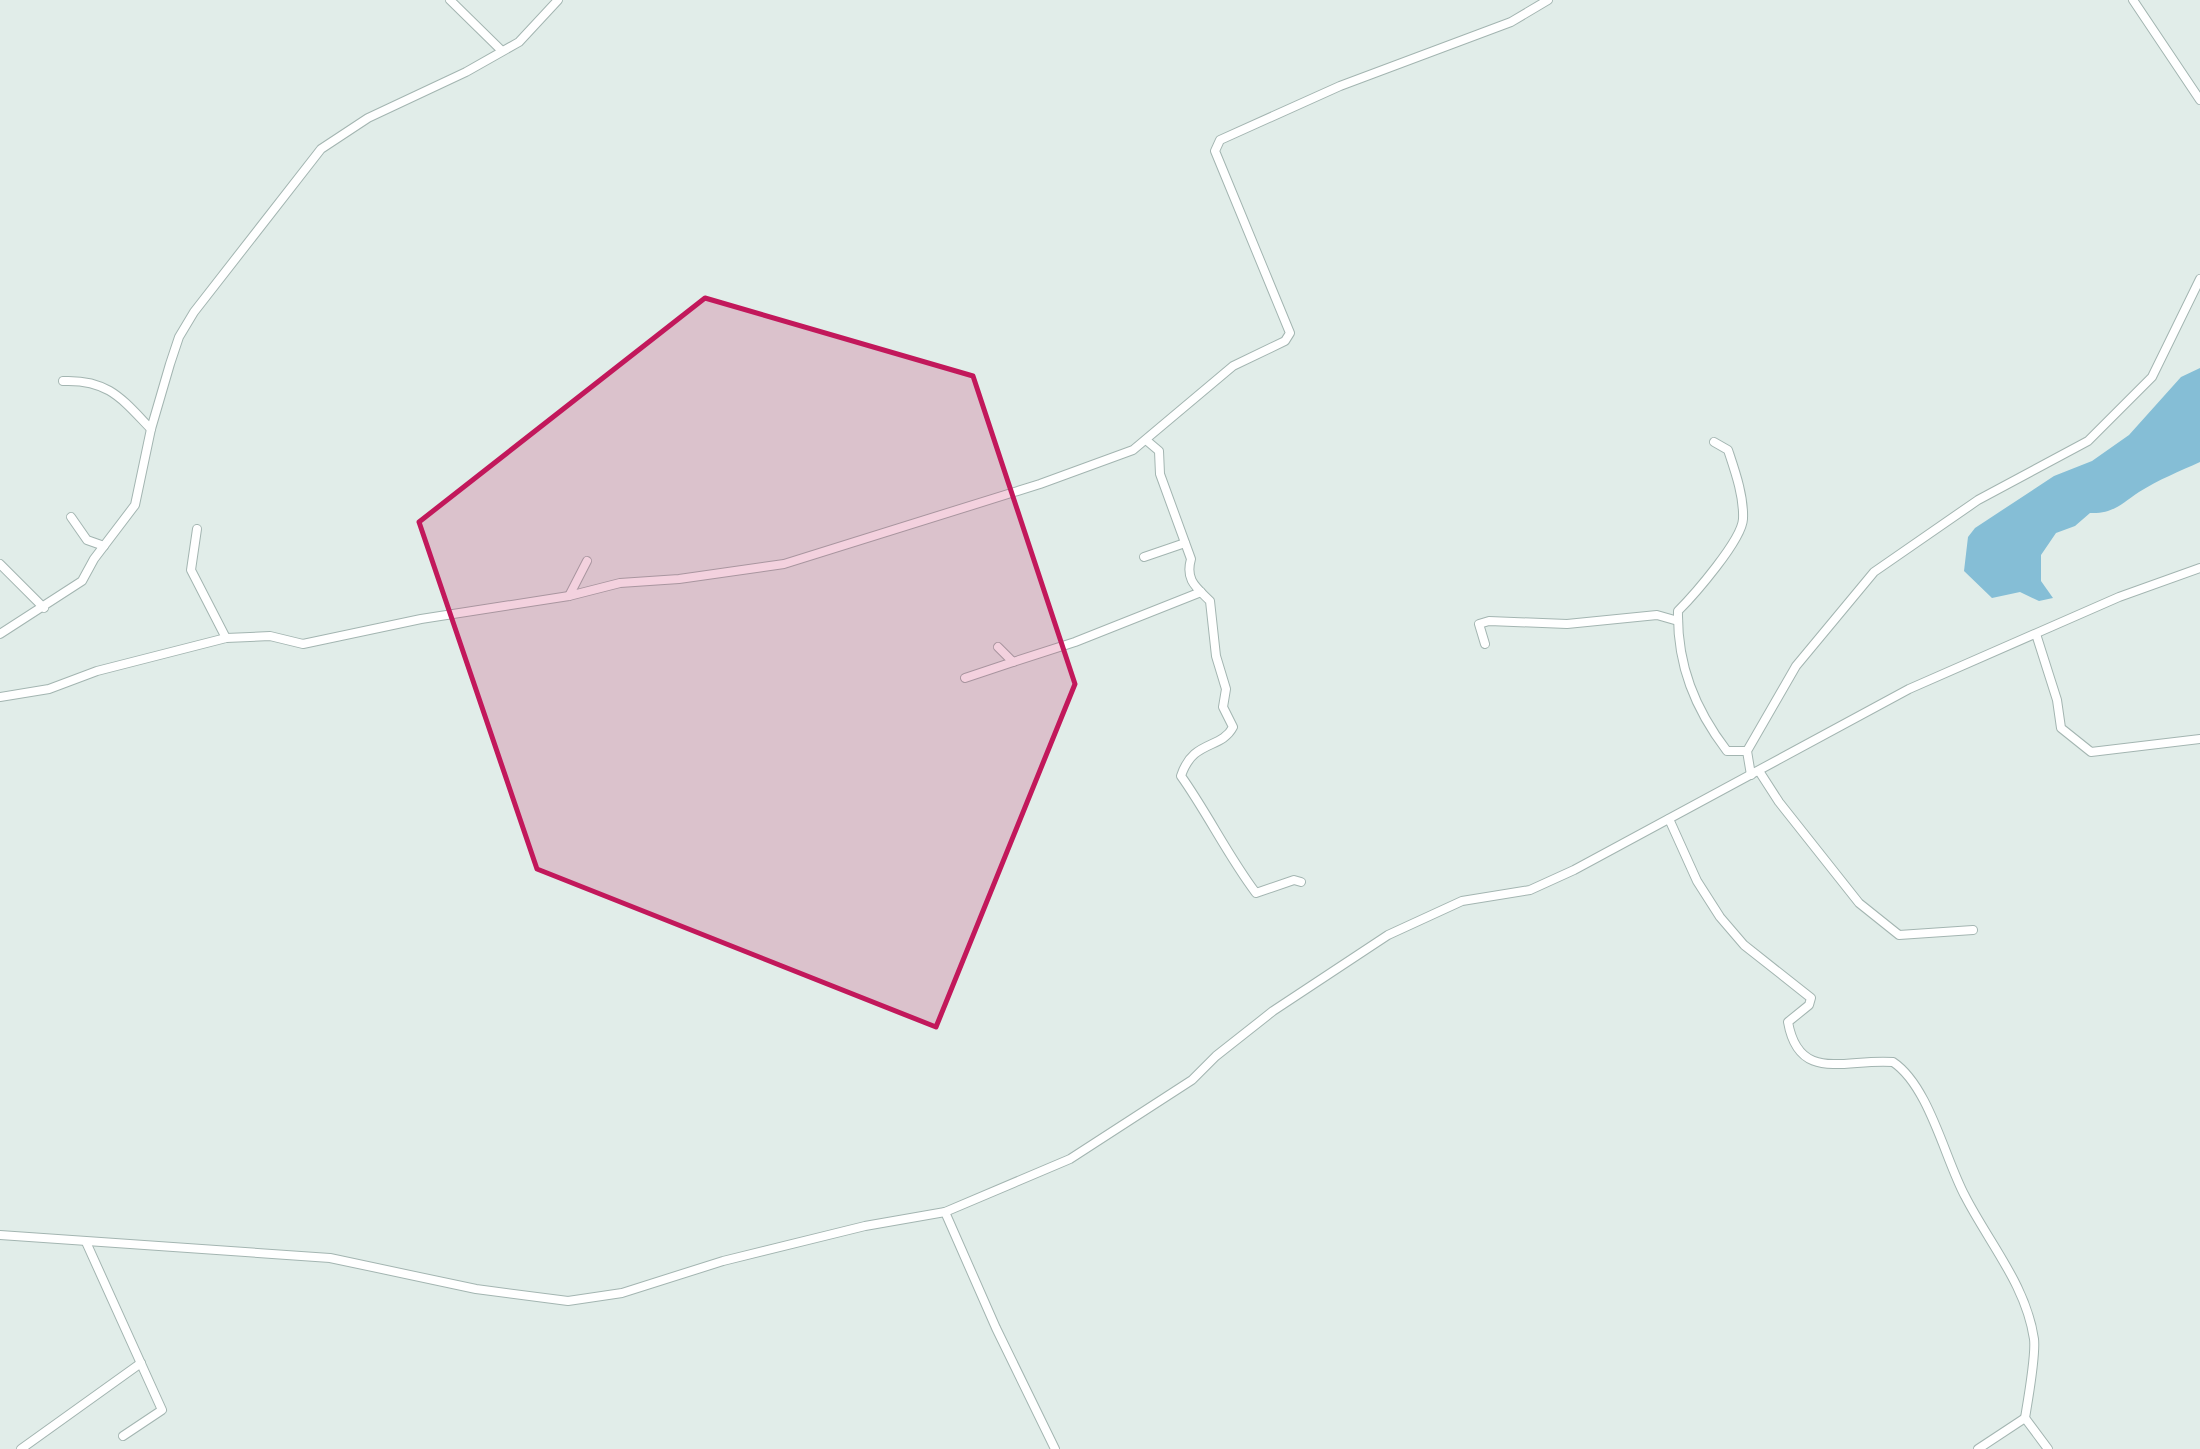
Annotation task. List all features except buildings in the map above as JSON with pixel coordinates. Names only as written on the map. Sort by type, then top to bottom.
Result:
[{"type":"street","points":[[450,0],[500,50]]},
{"type":"street","points":[[0,634],[82,581],[135,505],[151,429],[179,337],[194,313],[321,149],[368,118],[466,72],[500,50],[519,42],[558,0]]},
{"type":"street","points":[[0,697],[49,689],[97,671],[226,638],[270,636],[303,644],[421,619],[569,596],[620,583],[678,579],[784,564],[1040,484],[1133,450],[1233,366],[1284,341],[1290,333],[1215,151],[1220,140],[1340,86],[1511,22],[1548,0]]},
{"type":"street","points":[[2133,0],[2200,100]]},
{"type":"street","points":[[1973,930],[1899,935],[1859,903],[1755,773],[1747,751],[1796,666],[1874,572],[1978,500],[2088,442],[2152,377],[2200,279]]},
{"type":"street","points":[[64,381],[82,380],[105,385],[151,429]]},
{"type":"street","points":[[1146,440],[1160,451],[1160,474],[1191,559],[1188,570],[1190,581],[1210,601],[1216,656],[1226,689],[1223,707],[1233,727],[1230,733],[1199,748],[1185,763],[1181,776],[1199,802],[1210,827],[1256,893],[1294,880],[1301,882]]},
{"type":"street","points":[[1714,442],[1728,450],[1737,480],[1743,521],[1708,579],[1678,611],[1678,644],[1702,718],[1727,751],[1747,751]]},
{"type":"street","points":[[71,517],[87,540],[104,546]]},
{"type":"street","points":[[197,529],[191,570],[226,638]]},
{"type":"street","points":[[1144,557],[1185,543]]},
{"type":"street","points":[[569,596],[587,561]]},
{"type":"street","points":[[0,564],[44,608]]},
{"type":"street","points":[[0,1235],[330,1258],[476,1289],[568,1301],[622,1293],[723,1261],[865,1226],[946,1212],[1070,1159],[1113,1134],[1192,1080],[1216,1056],[1273,1011],[1388,935],[1462,901],[1530,890],[1669,819],[1909,689],[2119,597],[2200,568]]},
{"type":"street","points":[[965,678],[1075,642],[1201,592]]},
{"type":"street","points":[[1485,644],[1479,624],[1489,621],[1567,624],[1657,615],[1678,621]]},
{"type":"street","points":[[2036,634],[2057,700],[2061,727],[2091,752],[2200,738]]},
{"type":"street","points":[[998,647],[1013,662]]},
{"type":"street","points":[[1669,819],[1697,881],[1720,917],[1744,945],[1811,998],[1809,1005],[1788,1022],[1791,1039],[1800,1055],[1816,1065],[1893,1062],[1912,1081],[1950,1157],[1965,1197],[2001,1255],[2024,1303],[2034,1351],[2025,1418],[2048,1449]]},
{"type":"street","points":[[946,1212],[996,1328],[1055,1449]]},
{"type":"street","points":[[86,1242],[162,1410],[123,1436]]},
{"type":"street","points":[[22,1449],[141,1363]]},
{"type":"street","points":[[1978,1449],[2025,1418]]},
{"type":"highlighted area","points":[[705,298],[973,376],[1075,684],[936,1027],[537,869],[419,522]]},
{"type":"water","points":[[2200,368],[2200,462],[2139,492],[2116,507],[2105,512],[2090,513],[2075,526],[2056,533],[2041,555],[2041,581],[2053,598],[2039,601],[2020,592],[1992,598],[1964,571],[1968,537],[1975,528],[2054,476],[2092,461],[2129,435],[2181,377]]}]
